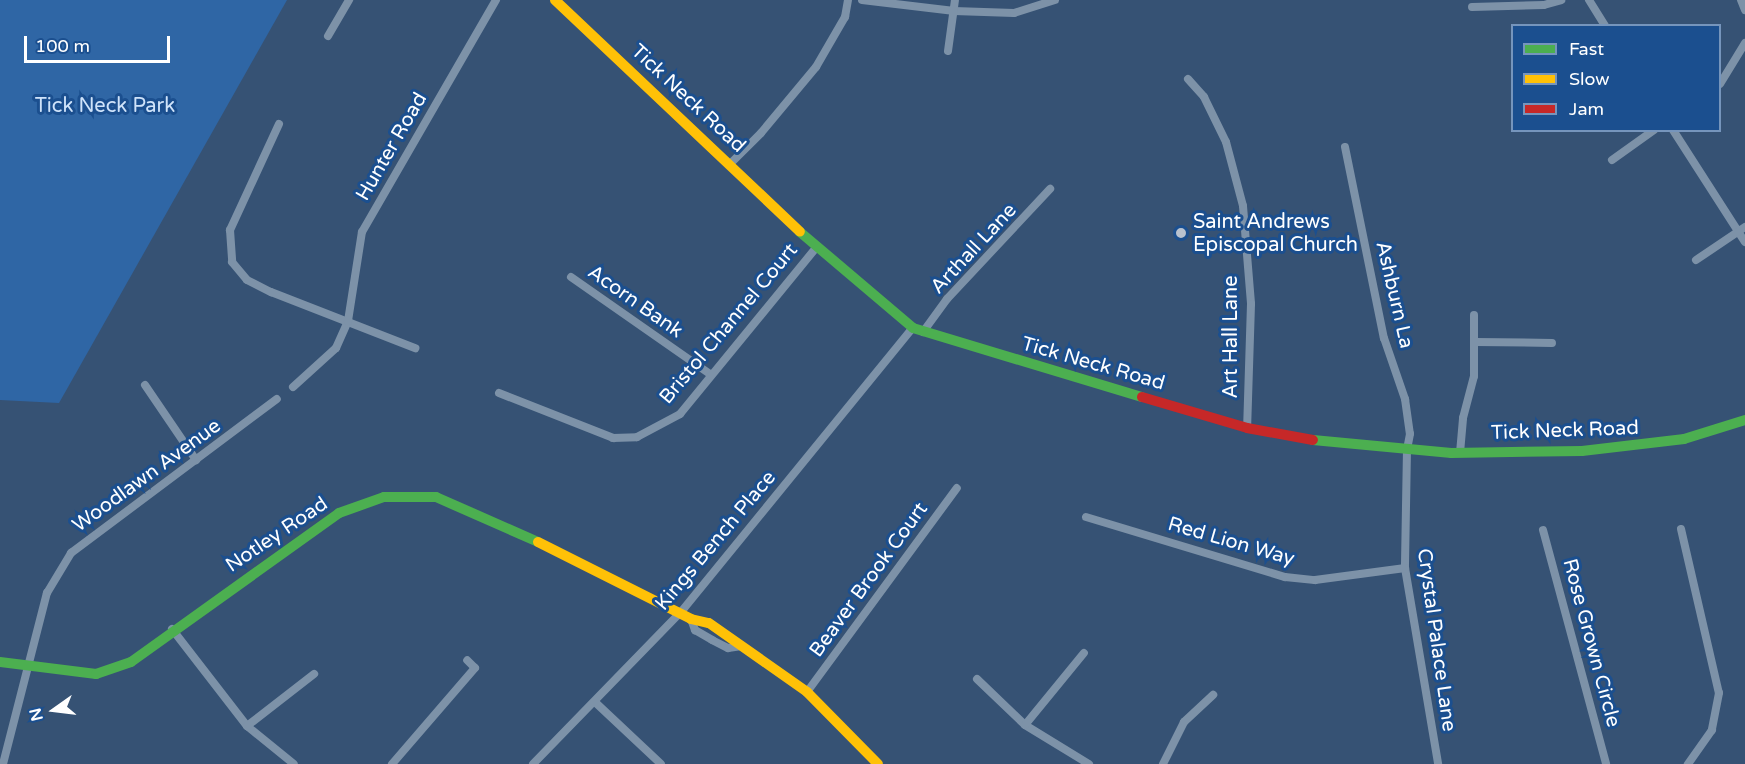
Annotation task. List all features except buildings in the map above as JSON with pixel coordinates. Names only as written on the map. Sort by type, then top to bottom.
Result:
[{"type":"street","points":[[328,36],[349,0]]},
{"type":"street","name":"Hunter Road","points":[[348,321],[362,232],[496,0]]},
{"type":"street","name":"Tick Neck Road","points":[[555,0],[731,163],[816,248],[918,330],[1287,438],[1460,453],[1639,447],[1745,420]]},
{"type":"street","points":[[731,163],[761,133],[816,67],[845,17],[848,0]]},
{"type":"street","points":[[862,0],[954,11],[1014,13],[1055,0]]},
{"type":"street","points":[[948,51],[955,0]]},
{"type":"street","points":[[1472,7],[1544,5],[1561,0]]},
{"type":"street","points":[[1588,0],[1604,24]]},
{"type":"street","points":[[1741,0],[1745,10]]},
{"type":"street","points":[[1721,81],[1745,43]]},
{"type":"street","name":"Art Hall Lane","points":[[1188,79],[1204,98],[1226,142],[1243,206],[1251,304],[1247,428]]},
{"type":"street","points":[[279,124],[230,230],[232,262],[247,280],[415,348]]},
{"type":"street","points":[[1612,160],[1651,132]]},
{"type":"street","points":[[1674,132],[1742,229],[1745,242]]},
{"type":"street","name":"Ashburn La","points":[[1345,147],[1384,338],[1405,399],[1410,434],[1407,449]]},
{"type":"street","name":"Arthall Lane","points":[[918,330],[1050,189]]},
{"type":"street","points":[[1696,260],[1742,229]]},
{"type":"street","name":"Bristol Channel Court","points":[[499,393],[613,438],[637,437],[680,414],[710,374],[816,248]]},
{"type":"street","name":"Acorn Bank","points":[[571,277],[710,374]]},
{"type":"street","points":[[1460,453],[1463,418],[1474,376],[1474,315]]},
{"type":"street","points":[[293,387],[336,348],[348,321]]},
{"type":"street","name":"Kings Bench Place","points":[[533,764],[596,703],[681,612],[918,330]]},
{"type":"street","points":[[1475,342],[1552,342]]},
{"type":"street","points":[[145,385],[196,460]]},
{"type":"street","name":"Woodlawn Avenue","points":[[3,764],[12,741],[27,667],[47,593],[71,553],[278,399]]},
{"type":"street","name":"Crystal Palace Lane","points":[[1407,449],[1405,568],[1438,764]]},
{"type":"street","name":"Beaver Brook Court","points":[[807,692],[957,488]]},
{"type":"street","name":"Notley Road","points":[[0,662],[96,674],[131,662],[172,629],[339,513],[384,497],[436,497],[557,550],[681,612],[690,619],[708,623],[807,692],[878,764]]},
{"type":"street","name":"Red Lion Way","points":[[1086,517],[1285,577],[1315,580],[1405,568]]},
{"type":"street","points":[[1681,529],[1719,693],[1712,730],[1688,764]]},
{"type":"street","name":"Rose Grown Circle","points":[[1544,530],[1606,764]]},
{"type":"street","points":[[172,629],[247,726],[294,764]]},
{"type":"street","points":[[1025,725],[1084,653]]},
{"type":"street","points":[[392,764],[475,668],[467,660]]},
{"type":"street","points":[[247,726],[314,674]]},
{"type":"street","points":[[977,679],[1025,725],[1089,764]]},
{"type":"street","points":[[1163,764],[1184,722],[1213,695]]},
{"type":"street","points":[[596,703],[661,764]]},
{"type":"green space","name":"Tick Neck Park","points":[[0,0],[287,0],[59,403],[0,400]]},
{"type":"traffic: fast","points":[[800,232],[913,328],[1142,397]]},
{"type":"traffic: fast","points":[[1313,440],[1451,453],[1582,451],[1684,439],[1745,420]]},
{"type":"traffic: fast","points":[[0,662],[96,674],[131,662],[339,513],[384,497],[436,497],[538,542]]},
{"type":"traffic: slow","points":[[555,0],[800,232]]},
{"type":"traffic: slow","points":[[538,542],[691,619],[709,623],[807,692],[878,764]]},
{"type":"traffic: jam","points":[[1142,397],[1247,428],[1313,440]]},
{"type":"place","name":"Saint Andrews Episcopal Church","points":[[1181,233]]}]
